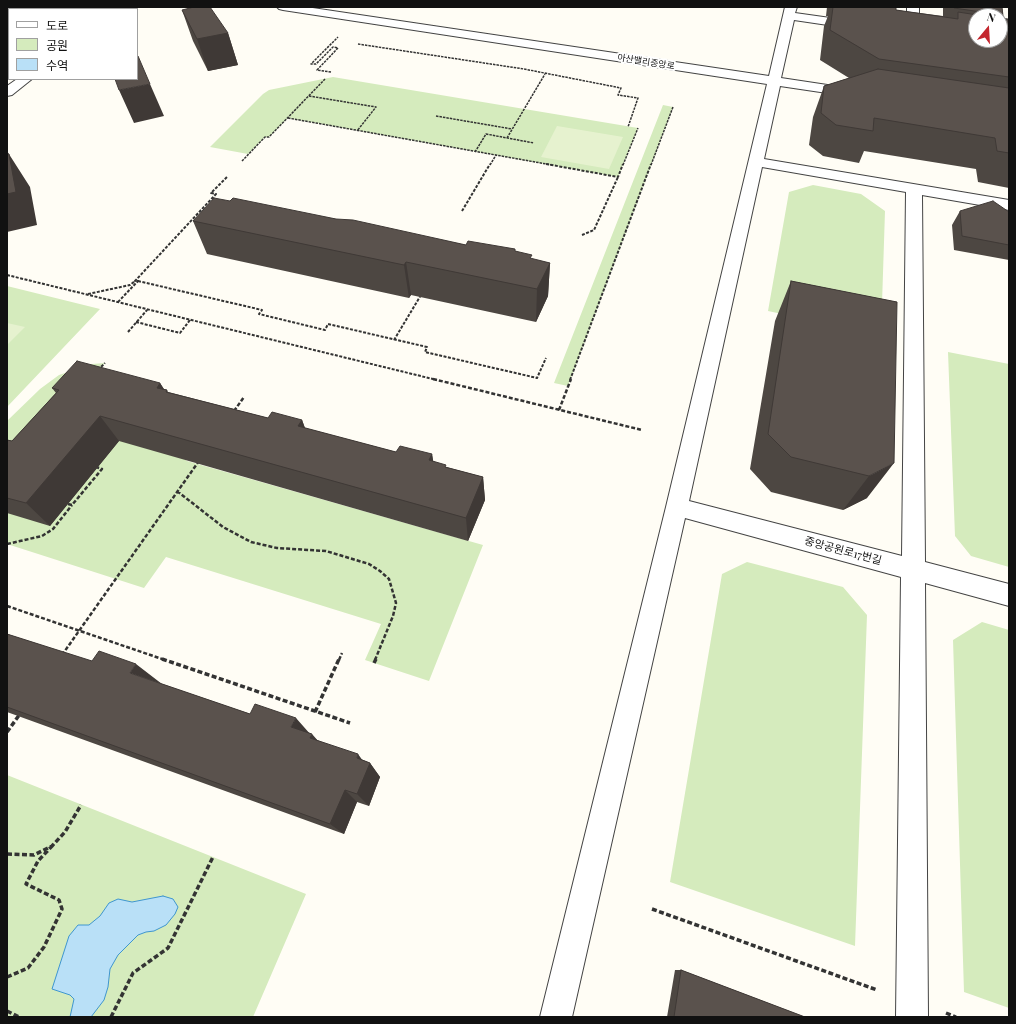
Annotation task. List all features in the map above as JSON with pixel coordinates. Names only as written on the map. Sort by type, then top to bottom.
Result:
[{"type":"street","name":"아산밸리중앙로","points":[[283,7],[868,95]]},
{"type":"street","points":[[913,7],[907,32],[926,34]]},
{"type":"street","points":[[556,1017],[677,507],[790,11],[864,26]]},
{"type":"street","points":[[7,92],[25,80]]},
{"type":"street","points":[[756,162],[1009,205]]},
{"type":"street","points":[[912,1017],[914,189]]},
{"type":"street","name":"중앙공원로17번길","points":[[677,507],[1009,595]]},
{"type":"path","points":[[331,72],[317,70],[338,48],[333,47],[316,64],[311,64],[340,35]]},
{"type":"path","points":[[358,44],[524,69],[620,88],[618,95],[638,98],[628,127]]},
{"type":"path","points":[[507,138],[545,74]]},
{"type":"path","points":[[242,161],[265,136],[270,137],[325,79]]},
{"type":"path","points":[[309,96],[376,107],[357,130]]},
{"type":"path","points":[[559,410],[673,107]]},
{"type":"path","points":[[436,116],[512,129]]},
{"type":"path","points":[[288,118],[618,177]]},
{"type":"path","points":[[582,235],[594,230],[638,128]]},
{"type":"path","points":[[475,152],[486,134],[534,143]]},
{"type":"path","points":[[462,211],[496,155]]},
{"type":"path","points":[[85,295],[130,285],[135,281],[216,194],[211,193],[228,176]]},
{"type":"path","points":[[7,275],[642,430]]},
{"type":"path","points":[[135,281],[262,310],[259,314],[325,330],[328,324],[427,347],[425,352],[537,378],[546,358]]},
{"type":"path","points":[[118,303],[138,281]]},
{"type":"path","points":[[394,340],[423,292]]},
{"type":"path","points":[[128,332],[147,310]]},
{"type":"path","points":[[136,322],[180,333],[190,320]]},
{"type":"path","points":[[96,372],[105,363]]},
{"type":"path","points":[[231,416],[244,397]]},
{"type":"path","points":[[61,656],[200,460]]},
{"type":"path","points":[[7,544],[42,536],[53,529],[102,469],[94,466]]},
{"type":"path","points":[[177,491],[223,527],[251,542],[277,548],[326,551],[369,564],[385,575],[389,579],[393,589],[396,603],[393,616],[374,663]]},
{"type":"path","points":[[68,504],[72,506]]},
{"type":"path","points":[[7,606],[350,723]]},
{"type":"path","points":[[315,712],[342,653]]},
{"type":"path","points":[[7,732],[20,713]]},
{"type":"path","points":[[7,977],[28,968],[44,947],[53,930],[62,908],[59,900],[26,884],[28,876],[38,861],[65,832],[82,805]]},
{"type":"path","points":[[7,854],[34,854],[52,846]]},
{"type":"path","points":[[111,1017],[133,973],[168,948],[213,857]]},
{"type":"path","points":[[652,909],[885,992]]},
{"type":"path","points":[[7,1011],[19,1017]]},
{"type":"path","points":[[942,1012],[956,1017]]},
{"type":"green space","points":[[333,77],[638,128],[618,177],[288,118],[269,137],[265,137],[248,154],[210,147],[263,94],[269,90]]},
{"type":"green space","points":[[663,105],[673,107],[568,386],[554,383]]},
{"type":"green space","points":[[557,126],[623,137],[609,169],[541,157]]},
{"type":"green space","points":[[813,185],[861,194],[885,211],[881,335],[768,311],[789,192]]},
{"type":"green space","points":[[7,286],[100,309],[7,407]]},
{"type":"green space","points":[[7,323],[25,327],[7,345]]},
{"type":"green space","points":[[948,352],[1009,364],[1009,567],[971,556],[955,536]]},
{"type":"green space","points":[[105,363],[83,387],[187,461],[483,545],[429,681],[365,660],[381,624],[166,557],[144,588],[7,544],[7,421],[40,389],[59,375],[92,364]]},
{"type":"green space","points":[[747,562],[843,587],[867,615],[855,946],[670,882],[722,574]]},
{"type":"green space","points":[[982,622],[1009,630],[1009,1008],[964,992],[953,640]]},
{"type":"green space","points":[[7,775],[306,894],[253,1017],[7,1017]]},
{"type":"water","points":[[163,896],[173,899],[178,907],[175,914],[166,925],[154,931],[138,935],[118,955],[110,969],[108,987],[104,1000],[91,1017],[70,1017],[74,999],[70,995],[52,989],[69,936],[78,925],[89,925],[100,916],[109,903],[118,899],[132,902]]},
{"type":"building","points":[[194,7],[210,7],[228,33],[197,39],[182,10]]},
{"type":"building","points":[[833,7],[896,7],[896,10],[958,19],[958,12],[968,14],[968,48],[1008,48],[1008,19],[1009,77],[879,59],[830,30]]},
{"type":"building","points":[[954,7],[1002,8],[968,8],[968,10]]},
{"type":"building","points":[[138,56],[150,84],[119,90],[115,80],[138,80]]},
{"type":"building","points":[[878,69],[1009,88],[1009,153],[997,151],[995,138],[874,118],[873,131],[836,125],[821,113],[824,86]]},
{"type":"building","points":[[7,154],[9,154],[16,192],[7,194]]},
{"type":"building","points":[[214,198],[230,201],[233,198],[336,219],[353,220],[466,245],[468,241],[515,249],[515,251],[532,255],[530,258],[550,263],[537,289],[406,262],[404,265],[193,221]]},
{"type":"building","points":[[993,201],[1009,212],[1009,245],[962,236],[960,211]]},
{"type":"building","points":[[791,281],[897,302],[894,463],[869,476],[791,457],[768,434]]},
{"type":"building","points":[[77,361],[160,383],[157,388],[167,390],[166,392],[268,418],[272,412],[302,420],[298,426],[396,452],[400,446],[432,454],[429,460],[446,465],[445,467],[483,477],[466,518],[100,416],[26,503],[7,498],[7,440],[12,441],[59,390],[52,388]]},
{"type":"building","points":[[7,634],[92,661],[99,651],[136,664],[130,673],[250,714],[255,704],[296,718],[291,727],[312,734],[310,738],[358,754],[357,758],[370,763],[357,794],[345,790],[330,824],[7,707]]},
{"type":"building","points":[[681,970],[805,1017],[674,1017]]}]
